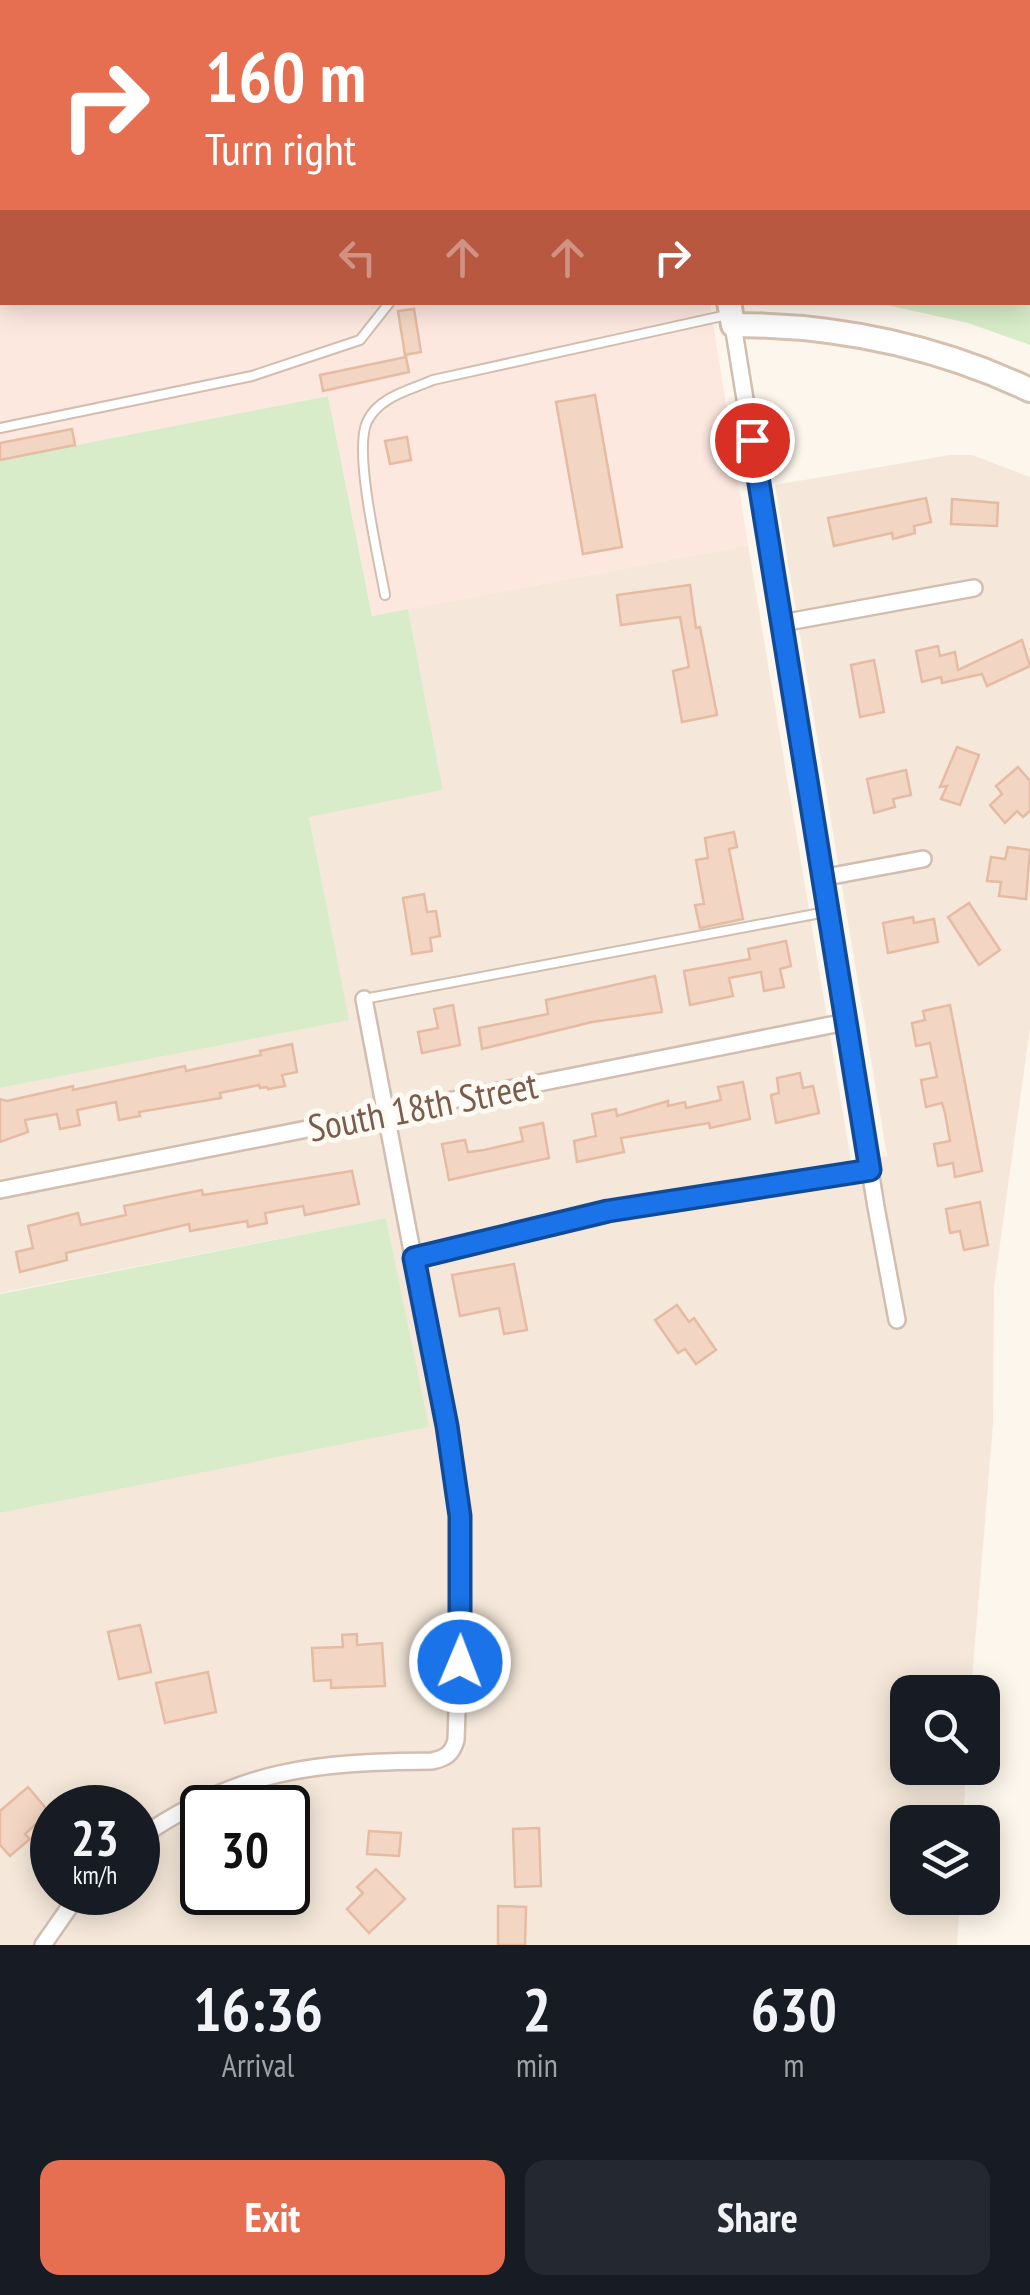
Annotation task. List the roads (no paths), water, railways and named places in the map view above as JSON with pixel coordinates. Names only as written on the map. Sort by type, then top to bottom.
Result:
[{"type":"main road","points":[[731,314],[864,336],[946,358],[1030,390]]},
{"type":"street","points":[[731,314],[897,1320]]},
{"type":"street","points":[[782,623],[974,588]]},
{"type":"street","points":[[822,878],[923,859]]},
{"type":"street","points":[[160,1825],[259,1778],[326,1764],[432,1761],[453,1750],[459,1709],[460,1516],[447,1426],[364,999]]},
{"type":"street","name":"South 18th Street","points":[[0,1190],[846,1022]]},
{"type":"street","points":[[43,1945],[64,1915]]},
{"type":"lane","points":[[0,428],[252,376],[360,340],[388,305]]},
{"type":"lane","points":[[385,594],[369,509],[363,438],[367,420],[388,398],[433,380],[731,314]]},
{"type":"lane","points":[[364,999],[827,912]]},
{"type":"lane","points":[[414,1258],[608,1211],[870,1170]]}]
